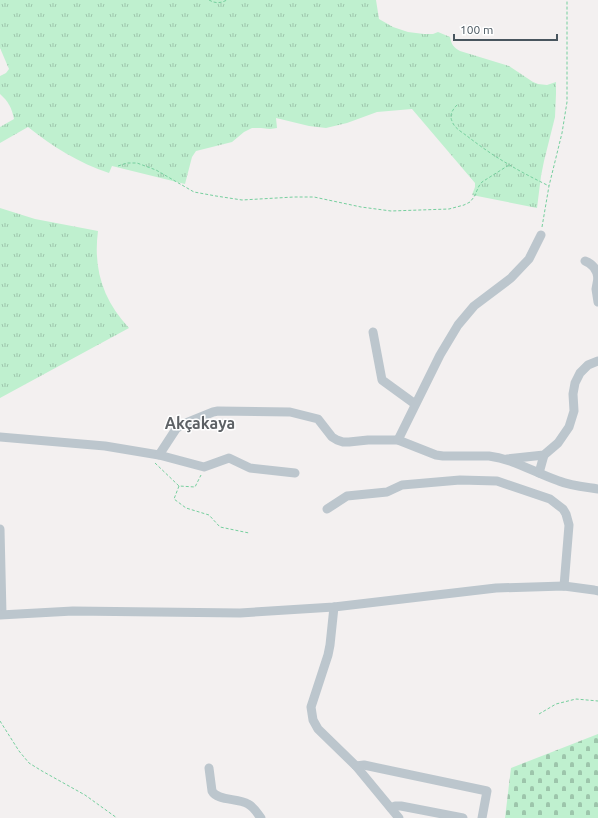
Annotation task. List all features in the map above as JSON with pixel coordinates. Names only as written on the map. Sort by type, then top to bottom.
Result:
[{"type":"street","points":[[398,440],[440,355],[458,325],[474,306],[512,278],[529,259],[541,235]]},
{"type":"street","points":[[585,261],[590,263],[596,269],[598,278],[596,289],[598,302]]},
{"type":"street","points":[[373,332],[382,380],[415,404]]},
{"type":"street","points":[[539,473],[544,455],[558,443],[569,427],[574,411],[573,394],[575,383],[580,373],[588,365],[598,361]]},
{"type":"street","points":[[158,459],[176,429],[194,419],[218,411],[290,412],[318,419],[332,436],[343,442],[398,440],[436,455],[489,456],[506,459],[559,482],[598,489]]},
{"type":"street","points":[[0,437],[105,446],[158,459],[204,467],[229,458],[250,468],[295,473]]},
{"type":"street","points":[[506,459],[544,455]]},
{"type":"street","points":[[328,509],[347,496],[387,492],[402,485],[460,480],[497,481],[550,499],[563,509],[569,525],[564,586]]},
{"type":"street","points":[[0,529],[1,614],[73,611],[240,613],[334,607],[496,588],[564,586],[598,591]]},
{"type":"street","points":[[334,607],[328,655],[311,707],[311,714],[318,729],[356,766],[399,818]]},
{"type":"street","points":[[356,766],[364,765],[487,791],[482,818]]},
{"type":"street","points":[[209,768],[212,791],[214,794],[248,804],[254,808],[261,818]]},
{"type":"street","points":[[391,808],[401,806],[463,818]]},
{"type":"path","points":[[210,0],[217,3],[227,0]]},
{"type":"path","points":[[541,235],[549,186],[562,133],[567,102],[568,0]]},
{"type":"path","points":[[457,105],[452,112],[451,117],[453,124],[484,149],[509,165],[549,186]]},
{"type":"path","points":[[118,166],[127,163],[137,163],[156,170],[194,192],[216,196],[242,200],[314,197],[360,207],[391,211],[449,209],[464,205],[470,202],[474,197],[482,182],[509,165]]},
{"type":"path","points":[[158,459],[179,486],[195,487],[204,467]]},
{"type":"path","points":[[179,486],[174,499],[186,508],[209,515],[220,527],[249,533]]},
{"type":"path","points":[[539,714],[556,704],[576,700],[598,701]]},
{"type":"path","points":[[0,721],[19,751],[29,763],[80,791],[117,818]]},
{"type":"green space","points":[[0,0],[376,0],[379,19],[393,27],[408,32],[424,34],[433,34],[438,32],[450,37],[453,46],[456,49],[509,66],[533,82],[547,85],[556,82],[555,117],[541,176],[537,208],[472,195],[475,183],[412,109],[377,112],[347,123],[326,128],[309,126],[276,118],[277,128],[252,128],[244,132],[232,142],[196,151],[192,157],[185,184],[112,166],[109,173],[67,154],[28,127],[0,143],[0,127],[14,119],[9,105],[0,94],[0,76],[6,73],[9,69],[0,48]]},
{"type":"green space","points":[[0,208],[35,219],[98,231],[97,258],[102,283],[112,306],[129,328],[0,398]]},
{"type":"green space","points":[[598,734],[598,818],[505,818],[511,768]]},
{"type":"district","name":"Akçakaya","points":[[200,423]]}]
